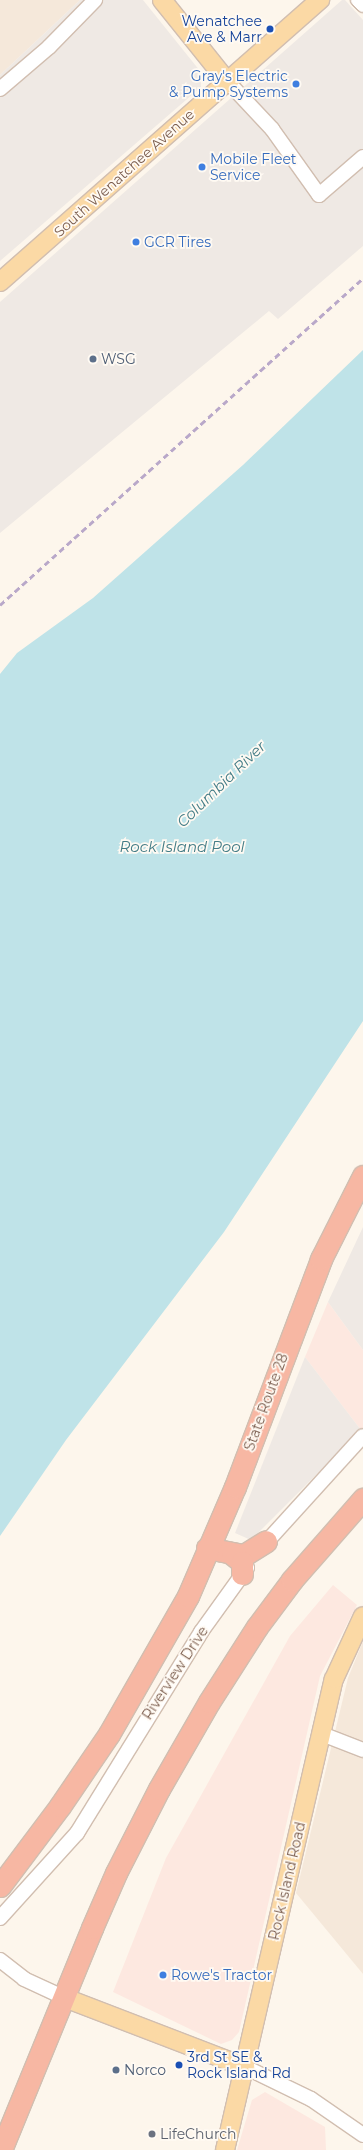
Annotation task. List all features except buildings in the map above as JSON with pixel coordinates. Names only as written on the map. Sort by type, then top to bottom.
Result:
[{"type":"highway","name":"State Route 28","points":[[0,1886],[60,1806],[109,1734],[171,1629],[188,1596],[207,1548],[235,1487],[321,1259],[363,1176]]},
{"type":"highway","points":[[1,2150],[116,1873],[159,1789],[208,1702],[257,1627],[292,1580],[363,1499]]},
{"type":"highway","points":[[207,1548],[232,1554],[249,1554],[266,1541]]},
{"type":"highway","points":[[232,1554],[244,1565],[242,1574]]},
{"type":"main road","points":[[162,0],[227,81]]},
{"type":"main road","name":"South Wenatchee Avenue","points":[[0,282],[320,0]]},
{"type":"main road","name":"Rock Island Road","points":[[225,2150],[334,1679],[363,1616]]},
{"type":"main road","points":[[65,1998],[245,2067]]},
{"type":"street","points":[[0,89],[49,48],[95,0]]},
{"type":"street","points":[[358,0],[363,5]]},
{"type":"street","points":[[227,81],[272,129],[319,196],[363,157]]},
{"type":"street","name":"Riverview Drive","points":[[0,1918],[77,1833],[201,1632],[266,1541],[363,1436]]},
{"type":"street","points":[[322,1734],[363,1750]]},
{"type":"street","points":[[0,1960],[24,1979],[65,1998]]},
{"type":"street","points":[[245,2067],[311,2099],[363,2135]]},
{"type":"shaded area","points":[[0,0],[80,0],[0,75]]},
{"type":"shaded area","points":[[80,0],[143,0],[200,71],[201,87],[0,261],[0,75]]},
{"type":"shaded area","points":[[342,0],[345,0],[363,20],[363,246],[278,319],[269,311],[0,533],[0,302]]},
{"type":"shaded area","points":[[363,1227],[363,1350],[328,1302]]},
{"type":"shaded area","points":[[328,1302],[363,1350],[363,1428],[361,1430],[305,1357]]},
{"type":"shaded area","points":[[305,1357],[361,1430],[251,1540],[235,1533]]},
{"type":"shaded area","points":[[333,1585],[357,1605],[320,1676],[239,2032],[232,2040],[221,2044],[113,1992],[166,1858],[290,1636]]},
{"type":"shaded area","points":[[363,1641],[363,1974],[296,1893],[348,1678]]},
{"type":"shaded area","points":[[265,2092],[325,2127],[326,2150],[237,2150],[252,2100]]},
{"type":"water","name":"Rock Island Pool","points":[[363,350],[363,1021],[224,1232],[66,1440],[0,1536],[0,674],[17,653],[93,598],[243,465]]},
{"type":"railway","points":[[0,605],[363,278]]},
{"type":"place","name":"Wenatchee Ave & Marr","points":[[270,29]]},
{"type":"place","name":"Gray's Electric & Pump Systems","points":[[296,84]]},
{"type":"place","name":"Mobile Fleet Service","points":[[202,167]]},
{"type":"place","name":"GCR Tires","points":[[136,242]]},
{"type":"place","name":"WSG","points":[[93,359]]},
{"type":"place","name":"Rowe's Tractor","points":[[163,1975]]},
{"type":"place","name":"3rd St SE & Rock Island Rd","points":[[179,2065]]},
{"type":"place","name":"Norco","points":[[116,2070]]},
{"type":"place","name":"LifeChurch","points":[[152,2134]]},
{"type":"water label","name":"Columbia River","points":[[221,784]]}]
